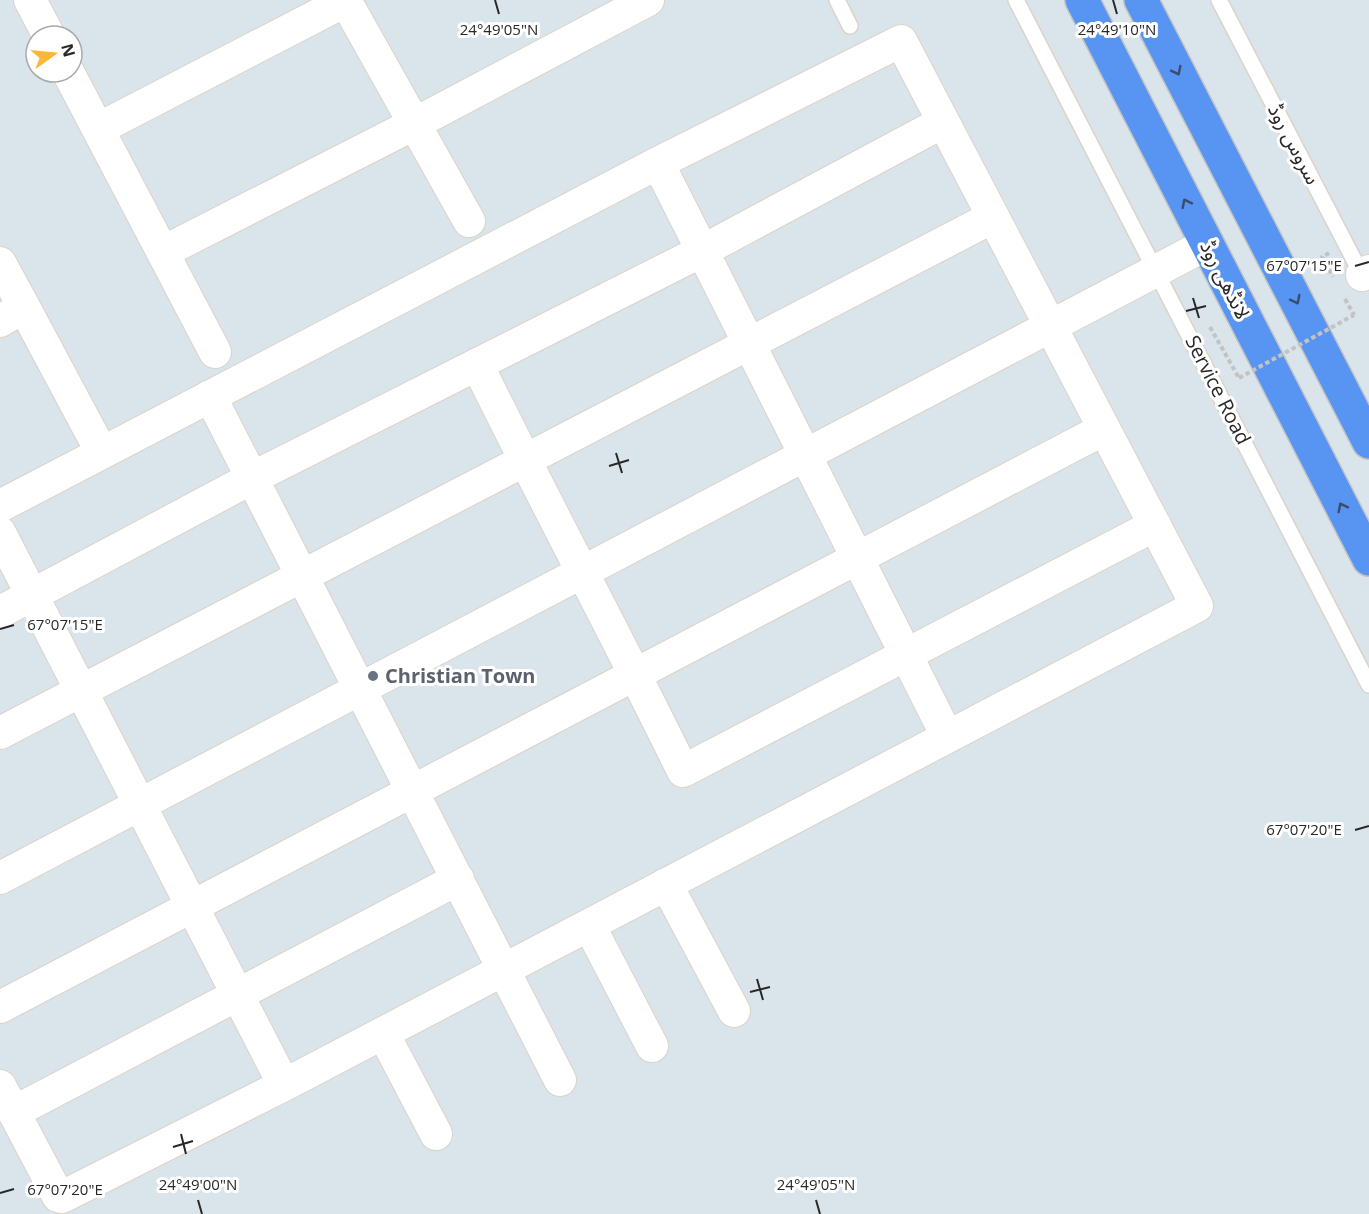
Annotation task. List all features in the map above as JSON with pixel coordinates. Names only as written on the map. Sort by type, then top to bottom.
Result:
[{"type":"main road","name":"لانڈھی روڈ","points":[[1082,0],[1369,560]]},
{"type":"main road","points":[[1141,0],[1369,442]]},
{"type":"street","points":[[98,129],[346,0],[469,221]]},
{"type":"street","points":[[162,252],[414,124],[648,0]]},
{"type":"street","points":[[34,1],[44,24]]},
{"type":"street","points":[[0,506],[658,163],[901,41],[1197,606],[284,1085],[62,1197],[58,1196],[7,1099],[237,995],[458,879]]},
{"type":"street","points":[[74,84],[215,352]]},
{"type":"street","points":[[0,612],[252,478],[702,251],[943,122]]},
{"type":"street","points":[[658,163],[947,736]]},
{"type":"street","points":[[0,733],[993,218]]},
{"type":"street","points":[[0,878],[1207,244]]},
{"type":"street","points":[[0,263],[12,314],[102,453]]},
{"type":"street","points":[[477,364],[524,460],[636,674],[683,771],[1155,525]]},
{"type":"street","points":[[210,396],[560,1080]]},
{"type":"street","points":[[0,1007],[1104,429]]},
{"type":"street","points":[[0,533],[284,1085]]},
{"type":"street","points":[[666,884],[734,1011]]},
{"type":"street","points":[[589,925],[652,1046]]},
{"type":"street","points":[[383,1033],[436,1134]]},
{"type":"lane","points":[[837,0],[850,26]]},
{"type":"lane","name":"Service Road","points":[[1016,0],[1369,685]]},
{"type":"lane","name":"سروس روڈ","points":[[1219,0],[1367,278]]},
{"type":"path","points":[[1208,323],[1239,378],[1354,315]]},
{"type":"place","name":"Christian Town","points":[[373,676]]}]
